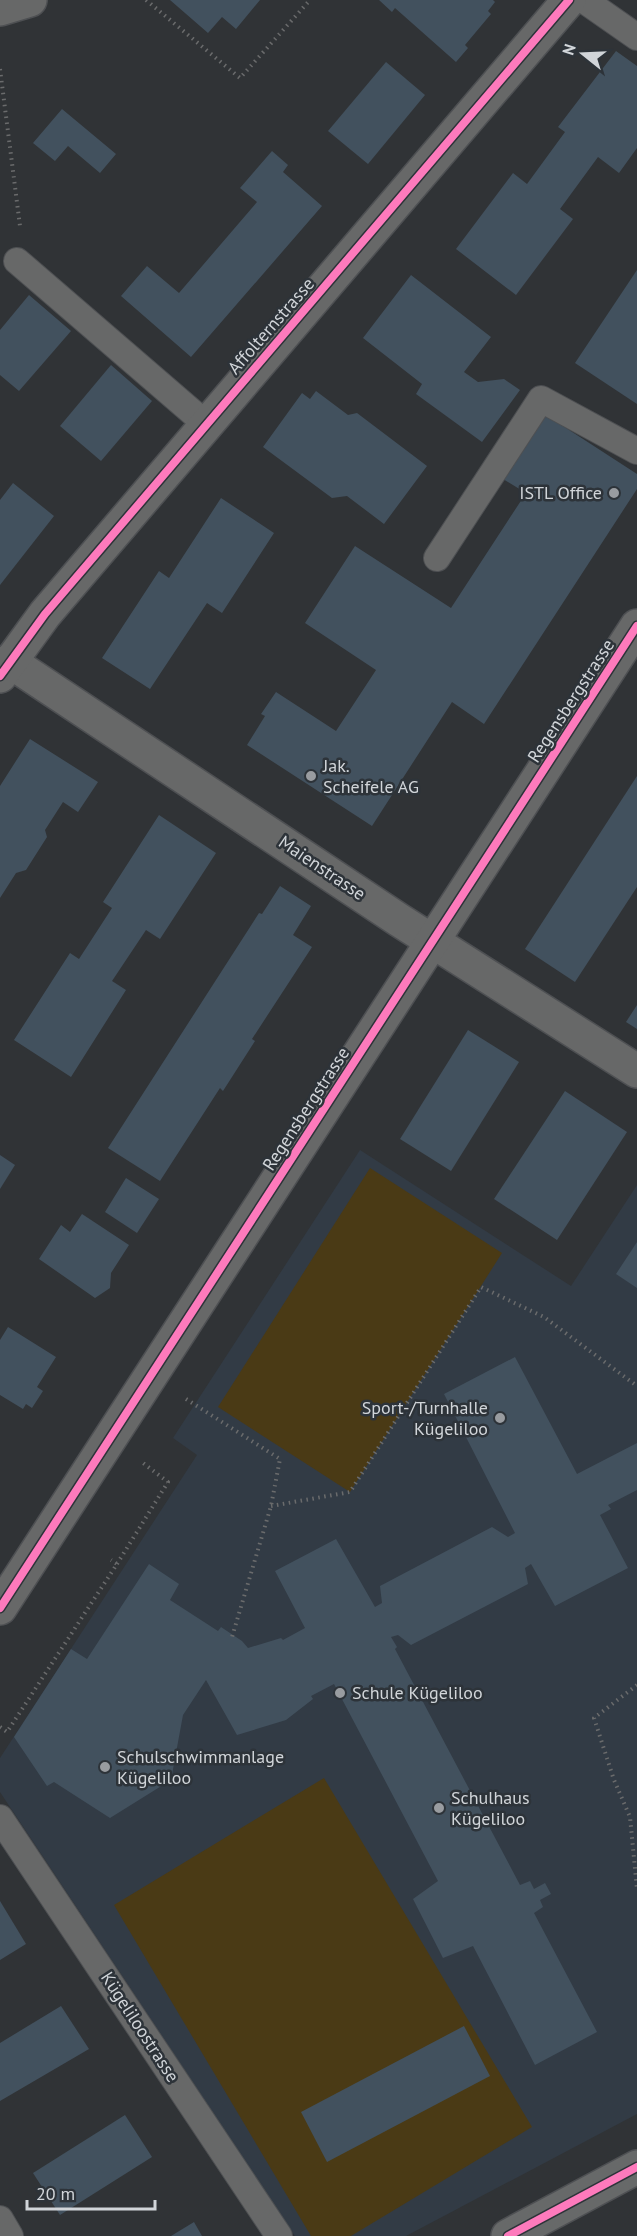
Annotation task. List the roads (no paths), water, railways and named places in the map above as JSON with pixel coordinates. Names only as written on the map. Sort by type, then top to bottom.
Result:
[{"type":"main road","points":[[508,2236],[637,2167]]},
{"type":"street","points":[[0,9],[30,0]]},
{"type":"street","name":"Affolternstrasse","points":[[5,668],[45,614],[206,424],[572,2]]},
{"type":"street","name":"Regensbergstrasse","points":[[0,1608],[637,626]]},
{"type":"street","name":"Maienstrasse","points":[[5,668],[637,1071]]},
{"type":"lane","points":[[572,2],[637,37]]},
{"type":"lane","points":[[17,261],[206,424]]},
{"type":"lane","points":[[437,558],[541,399],[637,451]]},
{"type":"lane","name":"Kügeliloostrasse","points":[[0,1818],[279,2236]]},
{"type":"lane","points":[[0,2218],[10,2236]]},
{"type":"place","name":"ISTL Office","points":[[614,493]]},
{"type":"place","name":"Jak. Scheifele AG","points":[[311,776]]},
{"type":"place","name":"Sport-/Turnhalle Kügeliloo","points":[[500,1418]]},
{"type":"place","name":"Schule Kügeliloo","points":[[340,1693]]},
{"type":"place","name":"Schulschwimmanlage Kügeliloo","points":[[105,1767]]},
{"type":"place","name":"Schulhaus Kügeliloo","points":[[439,1808]]}]
